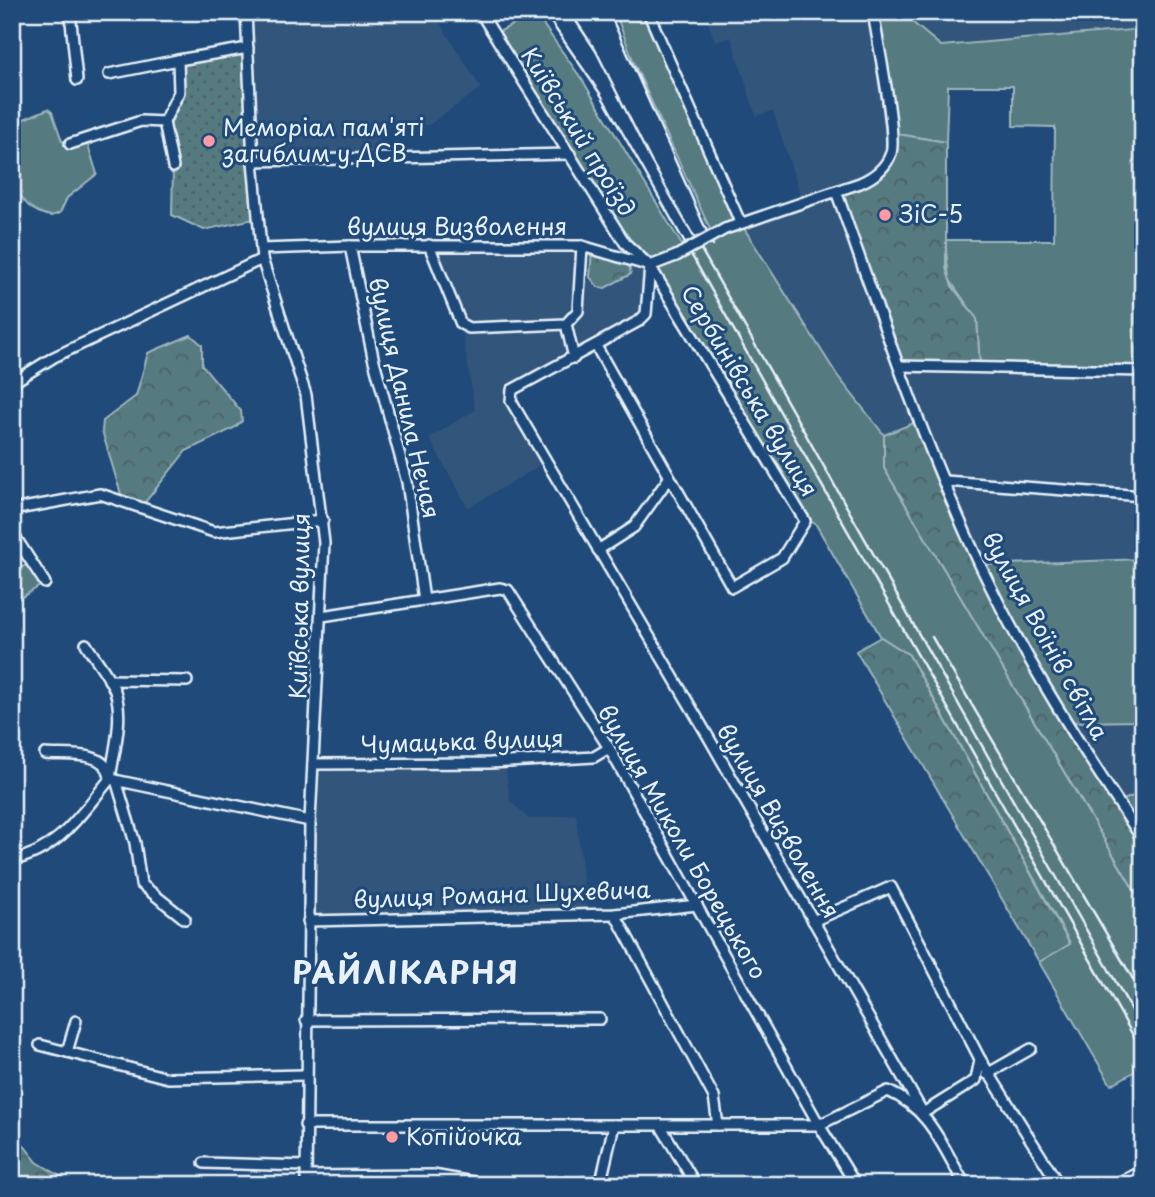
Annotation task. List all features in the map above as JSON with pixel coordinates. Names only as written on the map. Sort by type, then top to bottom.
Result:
[{"type":"street","points":[[70,12],[76,80]]},
{"type":"street","name":"Київська вулиця","points":[[246,12],[253,161],[261,254],[306,395],[323,520],[322,616],[310,821],[306,1176]]},
{"type":"street","name":"Київський проїзд","points":[[480,12],[625,243],[650,266]]},
{"type":"street","points":[[648,12],[740,222]]},
{"type":"street","points":[[650,266],[676,256],[740,222],[875,176],[888,159],[892,147],[873,12]]},
{"type":"street","points":[[109,74],[248,48]]},
{"type":"street","points":[[173,167],[164,122],[179,92],[178,60]]},
{"type":"street","points":[[70,144],[141,121],[164,122]]},
{"type":"street","points":[[253,161],[570,154]]},
{"type":"street","name":"вулиця Воїнів світла","points":[[836,191],[899,366],[991,587],[1143,840]]},
{"type":"street","points":[[429,245],[461,324],[469,328],[566,324],[578,311],[582,246]]},
{"type":"street","name":"вулиця Визволення","points":[[261,254],[350,246],[582,246],[650,266],[646,314],[596,346],[512,390],[509,395],[923,1112]]},
{"type":"street","name":"вулиця Данила Нечая","points":[[350,246],[373,357],[407,482],[424,600]]},
{"type":"street","points":[[12,383],[54,357],[261,254]]},
{"type":"street","name":"Сербинівська вулиця","points":[[650,266],[805,522],[782,558],[732,587],[669,478]]},
{"type":"street","points":[[566,324],[574,358]]},
{"type":"street","points":[[596,346],[669,478],[634,527],[598,550]]},
{"type":"street","points":[[899,366],[1143,371]]},
{"type":"street","points":[[945,481],[1143,496]]},
{"type":"street","points":[[12,510],[100,494],[214,532],[323,520]]},
{"type":"street","points":[[12,532],[45,583]]},
{"type":"street","name":"вулиця Миколи Борецького","points":[[424,600],[499,588],[508,590],[609,748],[819,1125],[856,1185]]},
{"type":"street","points":[[322,616],[424,600]]},
{"type":"street","points":[[12,860],[33,855],[50,846],[113,779],[118,714],[115,693],[86,644]]},
{"type":"street","points":[[108,680],[187,681]]},
{"type":"street","name":"Чумацька вулиця","points":[[313,764],[497,763],[594,757],[609,748]]},
{"type":"street","points":[[45,754],[99,758],[106,764],[135,842],[140,882],[148,893],[185,919]]},
{"type":"street","points":[[113,779],[310,821]]},
{"type":"street","points":[[813,920],[891,887],[980,1059],[1059,1185]]},
{"type":"street","name":"вулиця Романа Шухевича","points":[[308,921],[615,914],[697,905]]},
{"type":"street","points":[[615,914],[714,1097],[718,1125]]},
{"type":"street","points":[[306,1020],[600,1019]]},
{"type":"street","points":[[67,1052],[76,1021]]},
{"type":"street","points":[[40,1045],[168,1078],[306,1075]]},
{"type":"street","points":[[923,1112],[1031,1049]]},
{"type":"street","points":[[976,1080],[980,1059]]},
{"type":"street","points":[[305,1125],[819,1125],[888,1091],[909,1100],[923,1112],[965,1185]]},
{"type":"street","points":[[559,1185],[597,1181],[601,1177],[614,1125]]},
{"type":"street","points":[[660,1125],[696,1185]]},
{"type":"street","points":[[204,1163],[306,1176],[433,1175],[489,1185]]},
{"type":"street","points":[[1113,1185],[1143,1171]]},
{"type":"shaded area","points":[[246,12],[433,12],[481,88],[429,125],[379,125],[380,158],[253,161]]},
{"type":"shaded area","points":[[704,12],[873,12],[892,140],[899,366],[1143,371],[1143,559],[980,565],[920,420],[884,435],[837,375],[740,222],[802,201],[773,111],[756,116],[731,37],[715,42]]},
{"type":"shaded area","points":[[900,12],[1141,12],[1143,29],[941,46]]},
{"type":"shaded area","points":[[429,245],[582,246],[650,266],[646,314],[509,395],[546,462],[468,508],[429,438],[475,410],[461,324]]},
{"type":"shaded area","points":[[1143,721],[1143,792],[1118,802],[1069,722]]},
{"type":"shaded area","points":[[505,762],[510,801],[529,819],[576,814],[587,915],[308,921],[313,764]]},
{"type":"green space","points":[[615,12],[648,12],[740,222],[837,375],[884,435],[884,468],[1143,905],[1143,1071],[1141,1068],[1111,1085],[1039,962],[1070,943],[909,655],[881,637],[815,523],[805,521],[650,266],[637,256],[495,34],[535,13],[583,81],[682,245],[710,229],[636,68]]},
{"type":"green space","points":[[873,12],[900,12],[941,46],[1143,29],[1143,371],[980,368],[977,319],[949,279],[945,240],[1054,240],[1055,127],[1013,126],[1013,86],[948,86],[946,142],[891,133]]},
{"type":"green space","points":[[248,48],[258,218],[204,230],[172,215],[173,167],[164,122],[178,96],[178,60]]},
{"type":"green space","points":[[48,109],[52,112],[62,141],[70,144],[86,139],[97,174],[67,198],[60,213],[51,216],[36,211],[26,203],[19,192],[12,166],[12,124]]},
{"type":"green space","points":[[891,133],[946,142],[946,268],[952,286],[977,319],[980,368],[899,366],[836,191],[885,165]]},
{"type":"green space","points":[[592,248],[628,261],[631,274],[605,288],[598,287],[590,277]]},
{"type":"green space","points":[[191,335],[202,345],[202,365],[241,411],[242,421],[234,428],[186,451],[142,506],[123,501],[102,431],[103,421],[136,396],[148,353]]},
{"type":"green space","points":[[921,420],[980,564],[1020,640],[1143,840],[1143,905],[884,468],[884,435]]},
{"type":"green space","points":[[1143,559],[1143,721],[1069,722],[980,565]]},
{"type":"green space","points":[[32,563],[45,583],[12,603],[12,571]]},
{"type":"green space","points":[[881,637],[909,655],[1070,944],[1039,962],[856,651]]},
{"type":"green space","points":[[1143,792],[1143,840],[1118,802]]},
{"type":"green space","points":[[12,1130],[37,1162],[75,1185],[12,1185]]},
{"type":"railway","points":[[544,12],[601,95],[1143,1053]]},
{"type":"railway","points":[[570,12],[596,51],[651,161],[1143,1030]]},
{"type":"railway","points":[[609,12],[713,245]]},
{"type":"railway","points":[[932,637],[1143,996]]},
{"type":"place","name":"Меморіал пам'яті загиблим у ДСВ","points":[[209,141]]},
{"type":"place","name":"ЗіС-5","points":[[885,215]]},
{"type":"place","name":"Копійочка","points":[[392,1137]]},
{"type":"district","name":"РАЙЛІКАРНЯ","points":[[406,974]]}]
